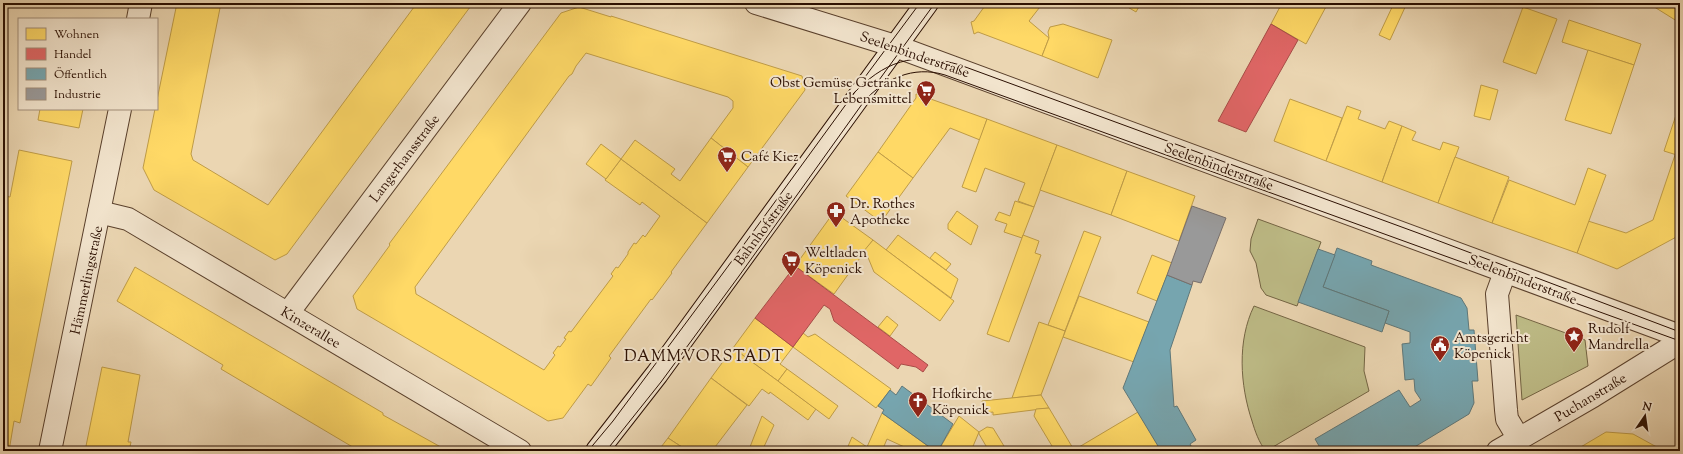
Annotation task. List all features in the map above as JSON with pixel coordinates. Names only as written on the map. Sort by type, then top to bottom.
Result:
[{"type":"street","points":[[138,18],[141,3]]},
{"type":"street","name":"Langerhansstraße","points":[[288,314],[520,3]]},
{"type":"street","name":"Seelenbinderstraße","points":[[756,3],[895,46],[1680,336]]},
{"type":"street","name":"Bahnhofstraße","points":[[597,451],[657,374],[927,3]]},
{"type":"street","name":"Hämmerlingstraße","points":[[50,451],[120,110]]},
{"type":"street","name":"Kinzerallee","points":[[99,212],[128,219],[520,451]]},
{"type":"street","points":[[1505,272],[1497,294],[1506,414],[1507,419],[1519,439]]},
{"type":"street","name":"Puchanstraße","points":[[1498,451],[1599,392],[1680,342]]},
{"type":"shaded area","points":[[1258,219],[1321,242],[1297,306],[1266,295],[1261,288],[1256,263],[1250,251],[1251,239]]},
{"type":"shaded area","points":[[1254,306],[1365,347],[1364,371],[1369,391],[1266,451],[1259,441],[1253,425],[1243,378],[1242,363],[1245,334]]},
{"type":"shaded area","points":[[1516,315],[1585,340],[1588,366],[1522,400]]},
{"type":"building: Wohnen","points":[[177,3],[221,3],[191,154],[193,160],[268,205],[417,3],[473,3],[287,254],[275,260],[154,190],[143,168],[155,110],[158,110],[158,95]]},
{"type":"building: Wohnen","points":[[987,3],[1043,3],[1029,21],[1049,38],[1042,56],[978,32],[974,34],[971,22],[974,21]]},
{"type":"building: Wohnen","points":[[1121,3],[1141,3],[1136,12]]},
{"type":"building: Wohnen","points":[[1282,3],[1328,3],[1306,44],[1271,24]]},
{"type":"building: Wohnen","points":[[1394,3],[1407,3],[1390,40],[1379,35]]},
{"type":"building: Wohnen","points":[[1648,3],[1680,3],[1680,23]]},
{"type":"building: Wohnen","points":[[579,7],[802,76],[805,90],[748,167],[711,138],[733,108],[733,101],[728,97],[586,53],[415,287],[416,294],[544,370],[555,355],[553,353],[558,346],[560,347],[566,339],[564,338],[569,331],[571,332],[613,276],[611,274],[616,267],[618,268],[634,243],[636,244],[643,235],[645,237],[660,216],[642,202],[640,205],[605,180],[621,159],[707,223],[671,272],[672,273],[609,356],[611,358],[591,386],[588,384],[563,418],[548,421],[357,309],[353,296],[390,245],[389,244],[561,13]]},
{"type":"building: Wohnen","points":[[1523,7],[1557,19],[1536,74],[1503,62]]},
{"type":"building: Wohnen","points":[[1569,20],[1641,44],[1634,65],[1562,42]]},
{"type":"building: Wohnen","points":[[1063,24],[1112,40],[1098,78],[1042,56],[1049,38],[1048,32],[1050,27]]},
{"type":"building: Wohnen","points":[[1588,50],[1634,65],[1611,134],[1565,120]]},
{"type":"building: Wohnen","points":[[1481,85],[1498,90],[1490,120],[1474,116]]},
{"type":"building: Wohnen","points":[[916,94],[925,94],[925,97],[987,119],[980,140],[950,128],[913,178],[878,152],[916,98]]},
{"type":"building: Wohnen","points":[[1290,99],[1342,118],[1326,161],[1274,141]]},
{"type":"building: Wohnen","points":[[1680,103],[1680,156],[1664,151]]},
{"type":"building: Wohnen","points":[[1347,106],[1361,111],[1358,119],[1385,129],[1389,121],[1402,126],[1382,182],[1326,161]]},
{"type":"building: Wohnen","points":[[40,110],[83,110],[79,128],[38,120]]},
{"type":"building: Wohnen","points":[[987,119],[1057,145],[1034,207],[1018,201],[1025,183],[985,168],[976,192],[962,187]]},
{"type":"building: Wohnen","points":[[1402,126],[1416,132],[1412,140],[1440,150],[1443,142],[1459,147],[1438,203],[1382,182]]},
{"type":"building: Wohnen","points":[[711,138],[748,167],[707,223],[621,159],[635,140],[675,169],[671,174],[680,181]]},
{"type":"building: Wohnen","points":[[601,144],[621,159],[606,179],[586,164]]},
{"type":"building: Wohnen","points":[[1057,145],[1127,171],[1111,215],[1040,190]]},
{"type":"building: Wohnen","points":[[19,150],[72,161],[20,423],[14,421],[9,451],[3,451],[3,203],[4,196],[10,197]]},
{"type":"building: Wohnen","points":[[878,152],[913,178],[881,222],[846,196]]},
{"type":"building: Wohnen","points":[[1675,155],[1680,156],[1680,235],[1617,269],[1577,253],[1588,221],[1626,233],[1653,220]]},
{"type":"building: Wohnen","points":[[1455,157],[1509,177],[1492,223],[1438,203]]},
{"type":"building: Wohnen","points":[[1588,168],[1606,175],[1577,253],[1492,223],[1509,180],[1575,205]]},
{"type":"building: Wohnen","points":[[1127,171],[1195,196],[1179,241],[1111,215]]},
{"type":"building: Wohnen","points":[[1015,201],[1034,207],[1022,238],[1004,232],[1007,224],[995,220],[999,212],[1010,216]]},
{"type":"building: Wohnen","points":[[957,211],[978,226],[971,245],[948,229],[948,224]]},
{"type":"building: Wohnen","points":[[834,212],[873,240],[834,294],[795,266]]},
{"type":"building: Wohnen","points":[[1084,231],[1101,237],[1065,331],[1048,325]]},
{"type":"building: Wohnen","points":[[898,235],[958,279],[951,298],[886,250]]},
{"type":"building: Wohnen","points":[[1023,235],[1039,241],[1035,253],[1041,255],[1009,342],[987,334]]},
{"type":"building: Wohnen","points":[[873,240],[954,301],[940,321],[874,272],[867,255],[863,252]]},
{"type":"building: Wohnen","points":[[935,252],[951,264],[946,270],[930,258]]},
{"type":"building: Wohnen","points":[[1152,255],[1172,263],[1157,301],[1137,293]]},
{"type":"building: Wohnen","points":[[135,267],[383,413],[383,415],[448,451],[356,451],[356,449],[221,369],[223,365],[117,301]]},
{"type":"building: Wohnen","points":[[1079,296],[1149,322],[1134,362],[1063,337]]},
{"type":"building: Wohnen","points":[[887,316],[898,325],[890,336],[878,327]]},
{"type":"building: Wohnen","points":[[755,318],[793,347],[780,364],[787,369],[778,381],[733,348]]},
{"type":"building: Wohnen","points":[[1039,322],[1065,331],[1063,337],[1041,395],[1012,398]]},
{"type":"building: Wohnen","points":[[803,333],[808,337],[815,334],[891,389],[876,408],[793,347]]},
{"type":"building: Wohnen","points":[[733,348],[816,409],[808,420],[770,392],[769,394],[762,389],[749,406],[711,378]]},
{"type":"building: Wohnen","points":[[102,367],[140,375],[128,442],[131,442],[129,451],[85,451]]},
{"type":"building: Wohnen","points":[[787,369],[838,406],[829,419],[778,381]]},
{"type":"building: Wohnen","points":[[711,378],[747,405],[712,451],[688,451],[668,438]]},
{"type":"building: Wohnen","points":[[1041,395],[1049,408],[993,415],[993,412],[984,413],[982,401]]},
{"type":"building: Wohnen","points":[[1049,408],[1074,450],[1055,451],[1034,416],[1036,409]]},
{"type":"building: Wohnen","points":[[1138,412],[1161,450],[1074,450]]},
{"type":"building: Wohnen","points":[[882,413],[935,451],[913,451],[887,439],[882,451],[877,451],[867,447]]},
{"type":"building: Wohnen","points":[[762,416],[774,425],[762,451],[760,451],[750,447]]},
{"type":"building: Wohnen","points":[[959,416],[979,432],[971,451],[938,451]]},
{"type":"building: Wohnen","points":[[987,427],[993,428],[1007,451],[989,451],[979,434],[979,432]]},
{"type":"building: Wohnen","points":[[1606,432],[1633,434],[1664,451],[1574,451]]},
{"type":"building: Wohnen","points":[[852,437],[867,447],[877,451],[846,451]]},
{"type":"building: Wohnen","points":[[668,438],[688,451],[658,451]]},
{"type":"building: Handel","points":[[1271,24],[1298,40],[1246,132],[1218,121]]},
{"type":"building: Handel","points":[[795,266],[928,365],[923,372],[916,367],[901,364],[898,369],[834,321],[830,309],[824,305],[793,347],[755,318]]},
{"type":"building: Öffentlich","name":"Amtsgericht Köpenick","points":[[1337,248],[1372,261],[1371,265],[1461,298],[1467,308],[1469,330],[1474,330],[1478,381],[1472,381],[1474,403],[1469,414],[1408,451],[1322,451],[1315,439],[1399,390],[1410,407],[1421,400],[1415,391],[1414,379],[1405,380],[1402,344],[1410,343],[1410,332],[1385,323],[1389,311],[1323,287]]},
{"type":"building: Öffentlich","points":[[1318,249],[1335,255],[1323,287],[1389,311],[1382,332],[1298,302]]},
{"type":"building: Öffentlich","points":[[1167,275],[1192,285],[1170,350],[1174,407],[1177,406],[1196,440],[1190,444],[1194,451],[1161,451],[1123,388]]},
{"type":"building: Öffentlich","name":"Hofkirche Köpenick","points":[[902,386],[953,424],[938,451],[935,451],[882,413],[884,410],[878,406],[890,390],[896,395]]},
{"type":"building: Industrie","points":[[1192,206],[1226,218],[1201,283],[1193,281],[1192,285],[1167,275]]},
{"type":"tram line","points":[[865,77],[920,3]]},
{"type":"tram line","points":[[874,87],[935,3]]},
{"type":"tram line","points":[[851,96],[875,74],[900,62],[914,59],[928,59],[960,65],[1418,233],[1680,332]]},
{"type":"tram line","points":[[862,103],[880,87],[900,76],[922,72],[933,72],[945,75],[1680,341]]},
{"type":"tram line","points":[[588,451],[613,421],[855,92]]},
{"type":"tram line","points":[[606,451],[661,382],[865,100]]},
{"type":"place","name":"Obst Gemüse Getränke Lebensmittel","points":[[926,107]]},
{"type":"place","name":"Café Kiez","points":[[727,173]]},
{"type":"place","name":"Dr. Rothes Apotheke","points":[[836,228]]},
{"type":"place","name":"Weltladen Köpenick","points":[[791,277]]},
{"type":"place","name":"Rudolf Mandrella","points":[[1574,353]]},
{"type":"place","name":"Amtsgericht Köpenick","points":[[1440,362]]},
{"type":"place","name":"Hofkirche Köpenick","points":[[918,418]]},
{"type":"district","name":"DAMMVORSTADT","points":[[704,355]]}]
